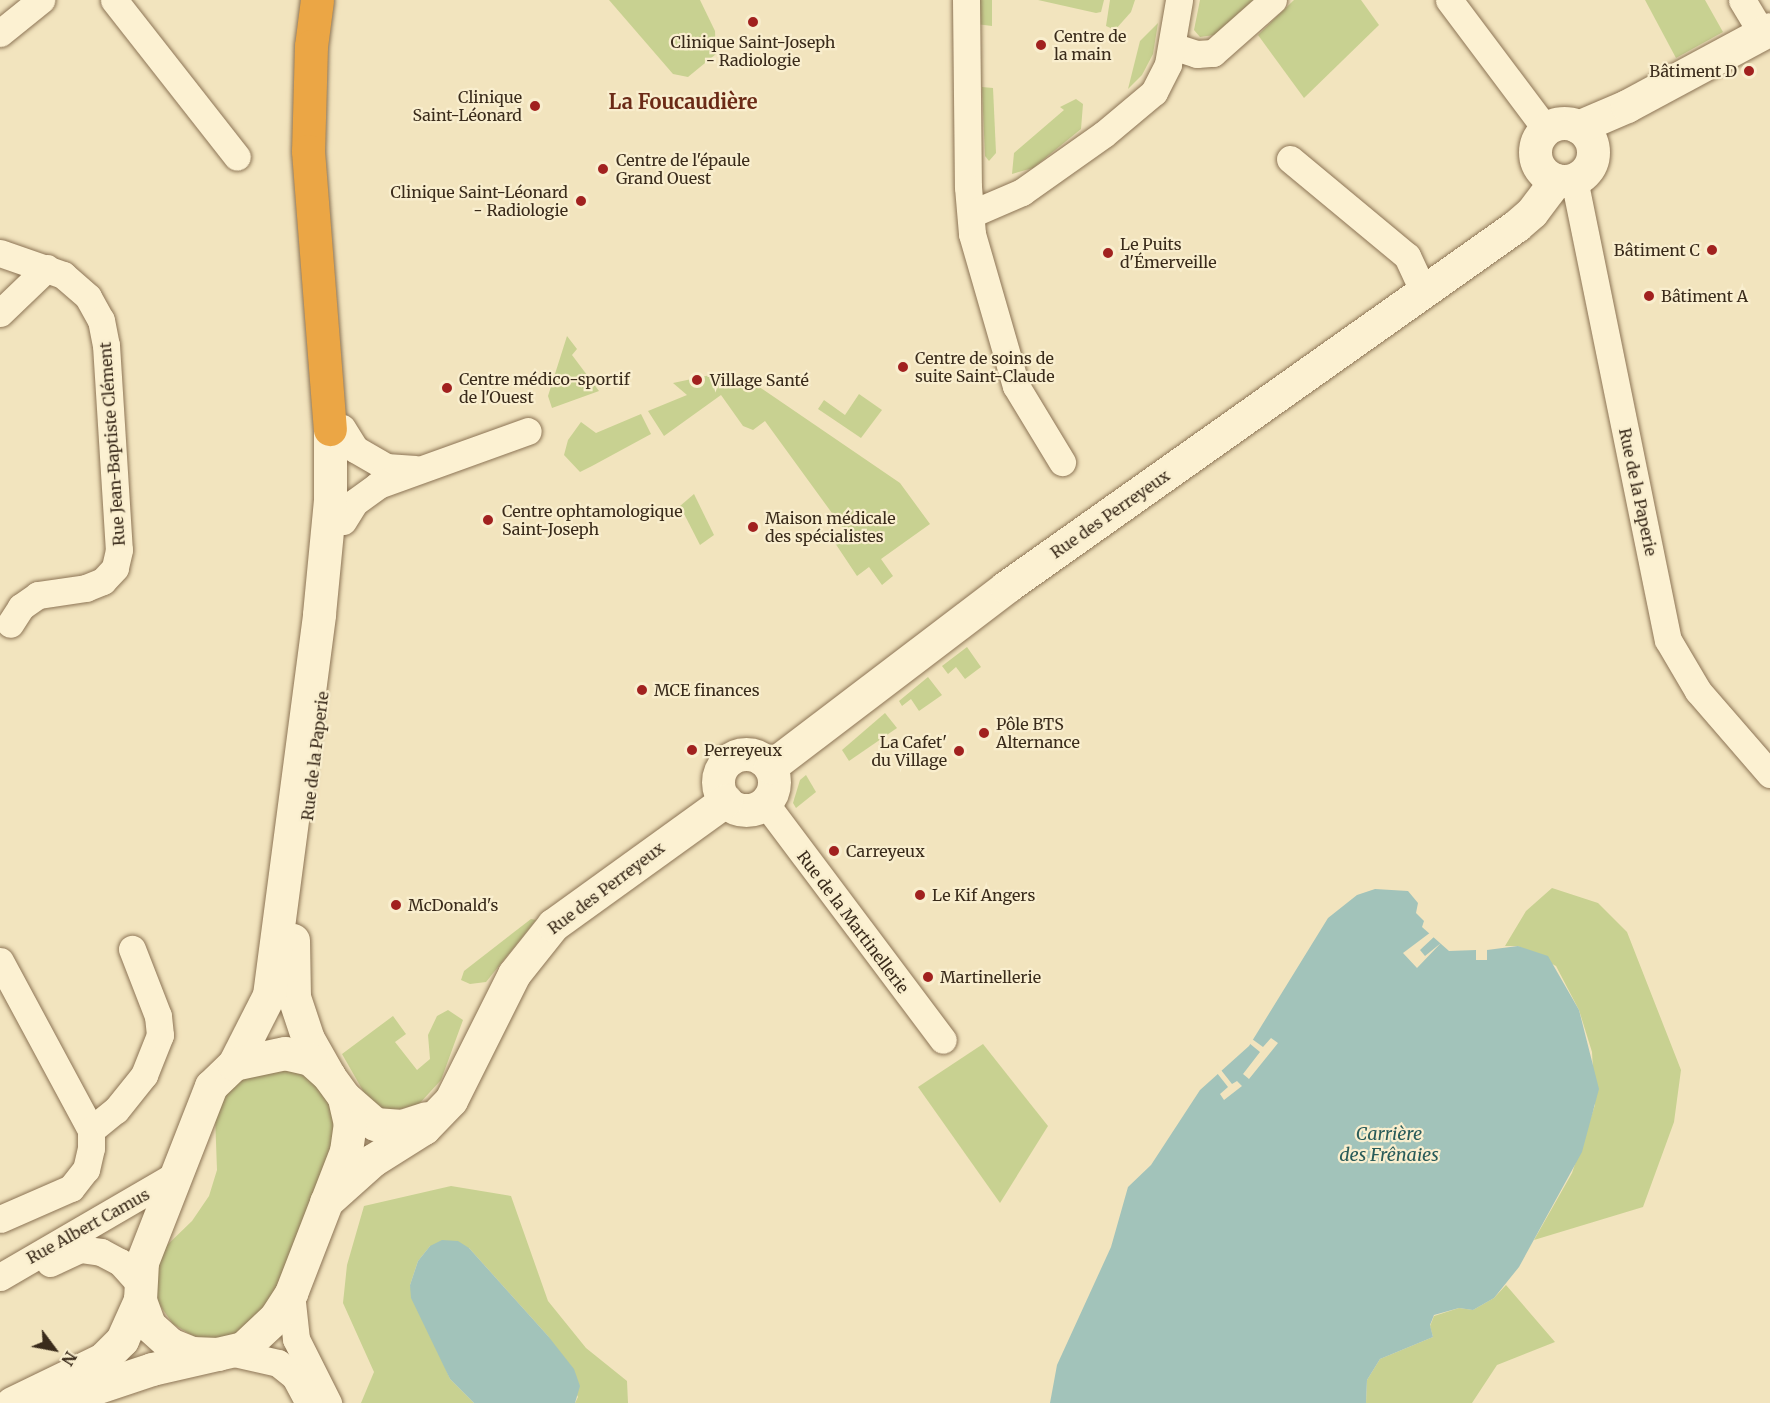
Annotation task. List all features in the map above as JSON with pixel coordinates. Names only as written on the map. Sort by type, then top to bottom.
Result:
[{"type":"highway","points":[[306,0],[299,55],[297,132],[312,212]]},
{"type":"highway","points":[[317,0],[321,176],[336,429]]},
{"type":"highway","points":[[330,0],[317,46],[308,99],[312,212],[336,429]]},
{"type":"main road","points":[[1556,175],[1536,147],[1572,133],[1627,106],[1766,31]]},
{"type":"main road","name":"Rue des Perreyeux","points":[[770,767],[1006,587],[1532,212],[1556,175],[1588,167],[1572,133]]},
{"type":"main road","points":[[12,1403],[103,1359],[122,1340],[140,1292],[142,1262],[211,1086],[234,1064],[269,995],[319,614],[336,429]]},
{"type":"main road","name":"Rue de la Paperie","points":[[336,429],[343,521],[293,944],[294,998],[308,1039],[337,1086]]},
{"type":"main road","points":[[750,754],[770,767],[774,786],[765,803],[746,810],[726,800],[719,780],[728,761],[750,754]]},
{"type":"main road","name":"Rue des Perreyeux","points":[[326,1202],[350,1178],[424,1128],[457,1091],[491,1015],[538,939],[567,912],[726,800]]},
{"type":"main road","points":[[234,1064],[285,1053],[310,1059],[366,1118],[383,1126],[433,1117]]},
{"type":"main road","points":[[50,1403],[152,1369],[224,1353],[256,1338],[291,1293],[346,1150],[351,1124],[337,1086]]},
{"type":"main road","points":[[140,1292],[149,1325],[170,1344],[192,1353],[224,1353]]},
{"type":"street","points":[[0,33],[41,0]]},
{"type":"street","points":[[114,0],[237,157]]},
{"type":"street","points":[[966,0],[971,214],[976,253],[1016,386],[1062,462]]},
{"type":"street","points":[[971,214],[1022,192],[1134,109],[1160,85],[1172,46],[1179,0]]},
{"type":"street","points":[[1172,46],[1197,54],[1213,53],[1273,0]]},
{"type":"street","points":[[1449,0],[1572,133]]},
{"type":"street","points":[[1742,0],[1766,31]]},
{"type":"street","points":[[1290,159],[1407,256],[1423,290]]},
{"type":"street","name":"Rue de la Paperie","points":[[1556,175],[1668,640],[1698,691],[1770,774]]},
{"type":"street","name":"Rue Jean-Baptiste Clément","points":[[0,254],[63,275],[88,297],[104,332],[119,550],[115,568],[103,581],[86,588],[38,595],[21,607],[10,624]]},
{"type":"street","points":[[0,313],[47,268]]},
{"type":"street","points":[[336,429],[355,449],[386,467],[422,469]]},
{"type":"street","points":[[343,521],[355,502],[378,485],[528,431]]},
{"type":"street","name":"Rue de la Martinellerie","points":[[765,803],[943,1040]]},
{"type":"street","points":[[91,1130],[116,1110],[144,1075],[160,1035],[158,1016],[132,949]]},
{"type":"street","points":[[0,961],[91,1130],[86,1169],[71,1188],[0,1219]]},
{"type":"street","name":"Rue Albert Camus","points":[[0,1277],[175,1175]]},
{"type":"street","name":"Rue Albert Camus","points":[[0,1292],[80,1249],[111,1256],[140,1292]]},
{"type":"street","points":[[291,1293],[296,1339],[328,1403]]},
{"type":"street","points":[[224,1353],[278,1363],[295,1377],[309,1403]]},
{"type":"green space","points":[[609,0],[700,0],[715,31],[716,54],[688,77],[673,74]]},
{"type":"green space","points":[[976,0],[992,0],[992,26],[976,24]]},
{"type":"green space","points":[[1038,0],[1104,0],[1101,12],[1096,13]]},
{"type":"green space","points":[[1110,0],[1135,0],[1131,12],[1115,30],[1106,26]]},
{"type":"green space","points":[[1200,0],[1253,0],[1214,35],[1200,37],[1194,30]]},
{"type":"green space","points":[[1294,0],[1361,0],[1379,25],[1304,98],[1258,35]]},
{"type":"green space","points":[[1645,0],[1705,0],[1723,32],[1676,58]]},
{"type":"green space","points":[[1158,23],[1153,54],[1142,75],[1128,89],[1140,41]]},
{"type":"green space","points":[[982,87],[993,88],[996,153],[989,161],[985,156]]},
{"type":"green space","points":[[1076,99],[1083,104],[1081,129],[1033,168],[1012,174],[1014,153],[1064,110],[1060,107]]},
{"type":"green space","points":[[567,336],[577,349],[572,355],[599,391],[552,408],[548,396]]},
{"type":"green space","points":[[720,373],[752,382],[900,483],[930,524],[881,559],[893,576],[882,585],[869,567],[857,576],[833,540],[845,531],[765,421],[753,430],[743,426],[721,395],[664,436],[648,411],[687,395],[673,383]]},
{"type":"green space","points":[[859,394],[882,410],[861,438],[818,409],[824,400],[845,415]]},
{"type":"green space","points":[[641,414],[651,434],[592,466],[580,472],[564,455],[568,440],[581,422],[596,433]]},
{"type":"green space","points":[[694,494],[714,535],[700,545],[680,506]]},
{"type":"green space","points":[[967,647],[981,667],[965,679],[956,667],[948,674],[942,666]]},
{"type":"green space","points":[[928,677],[942,695],[919,711],[911,699],[902,706],[899,701]]},
{"type":"green space","points":[[885,713],[897,728],[849,761],[842,750]]},
{"type":"green space","points":[[806,775],[816,792],[796,808],[793,803],[800,780]]},
{"type":"green space","points":[[1552,888],[1598,903],[1627,932],[1681,1070],[1674,1122],[1643,1207],[1534,1240],[1572,1173],[1595,1105],[1592,1052],[1579,1010],[1556,966],[1518,946],[1505,946],[1526,911]]},
{"type":"green space","points":[[531,919],[536,920],[486,982],[470,984],[461,980],[464,971]]},
{"type":"green space","points":[[448,1010],[463,1020],[441,1080],[419,1104],[385,1113],[366,1096],[342,1054],[393,1016],[406,1034],[395,1042],[417,1070],[430,1059],[428,1035],[437,1016]]},
{"type":"green space","points":[[983,1044],[1048,1126],[1000,1203],[918,1087]]},
{"type":"green space","points":[[273,1065],[307,1074],[331,1101],[336,1137],[273,1300],[251,1329],[217,1340],[193,1336],[173,1324],[159,1304],[153,1281],[162,1250],[192,1221],[209,1196],[217,1170],[215,1115],[230,1085]]},
{"type":"green space","points":[[451,1186],[511,1196],[548,1301],[586,1348],[627,1381],[628,1403],[575,1403],[578,1397],[548,1336],[469,1248],[430,1246],[418,1261],[410,1285],[450,1379],[474,1403],[361,1403],[374,1372],[343,1303],[347,1265],[364,1206]]},
{"type":"green space","points":[[1506,1285],[1555,1342],[1497,1365],[1472,1403],[1366,1403],[1367,1380],[1380,1359],[1433,1337],[1430,1326],[1434,1316],[1459,1308],[1473,1310],[1494,1298]]},
{"type":"water","name":"Carrière des Frênaies","points":[[1375,889],[1408,891],[1418,903],[1416,913],[1424,921],[1422,927],[1449,951],[1476,950],[1476,960],[1487,960],[1487,950],[1518,946],[1548,956],[1579,1010],[1599,1089],[1582,1152],[1519,1267],[1494,1298],[1473,1310],[1459,1308],[1434,1315],[1430,1325],[1433,1337],[1380,1359],[1367,1380],[1366,1403],[1050,1403],[1057,1365],[1111,1247],[1128,1187],[1151,1165],[1200,1090],[1249,1046],[1328,918],[1357,895]]},
{"type":"water","points":[[442,1240],[458,1241],[469,1248],[548,1336],[574,1369],[580,1386],[575,1403],[474,1403],[450,1379],[411,1298],[410,1285],[418,1261],[430,1246]]},
{"type":"pier","points":[[1431,932],[1436,935],[1420,950],[1425,956],[1441,943],[1417,968],[1403,953]]},
{"type":"pier","points":[[1271,1038],[1278,1043],[1249,1079],[1243,1074],[1260,1052],[1249,1043],[1252,1039],[1263,1047]]},
{"type":"pier","points":[[1221,1070],[1232,1084],[1237,1081],[1242,1086],[1224,1100],[1220,1094],[1228,1087],[1217,1073]]},
{"type":"place","name":"Clinique Saint-Joseph - Radiologie","points":[[753,22]]},
{"type":"place","name":"Centre de la main","points":[[1041,45]]},
{"type":"place","name":"Bâtiment D","points":[[1749,71]]},
{"type":"place","name":"Clinique Saint-Léonard","points":[[535,106]]},
{"type":"place","name":"Centre de l'épaule Grand Ouest","points":[[603,169]]},
{"type":"place","name":"Clinique Saint-Léonard - Radiologie","points":[[581,201]]},
{"type":"place","name":"Bâtiment C","points":[[1712,250]]},
{"type":"place","name":"Le Puits d'Émerveille","points":[[1108,253]]},
{"type":"place","name":"Bâtiment A","points":[[1649,296]]},
{"type":"place","name":"Centre de soins de suite Saint-Claude","points":[[903,367]]},
{"type":"place","name":"Village Santé","points":[[697,380]]},
{"type":"place","name":"Centre médico-sportif de l'Ouest","points":[[447,388]]},
{"type":"place","name":"Centre ophtamologique Saint-Joseph","points":[[488,520]]},
{"type":"place","name":"Maison médicale des spécialistes","points":[[753,527]]},
{"type":"place","name":"MCE finances","points":[[642,690]]},
{"type":"place","name":"Pôle BTS Alternance","points":[[984,733]]},
{"type":"place","name":"Perreyeux","points":[[692,750]]},
{"type":"place","name":"La Cafet' du Village","points":[[959,751]]},
{"type":"place","name":"Carreyeux","points":[[834,851]]},
{"type":"place","name":"Le Kif Angers","points":[[920,895]]},
{"type":"place","name":"McDonald's","points":[[396,905]]},
{"type":"place","name":"Martinellerie","points":[[928,977]]},
{"type":"district","name":"La Foucaudière","points":[[683,101]]}]
